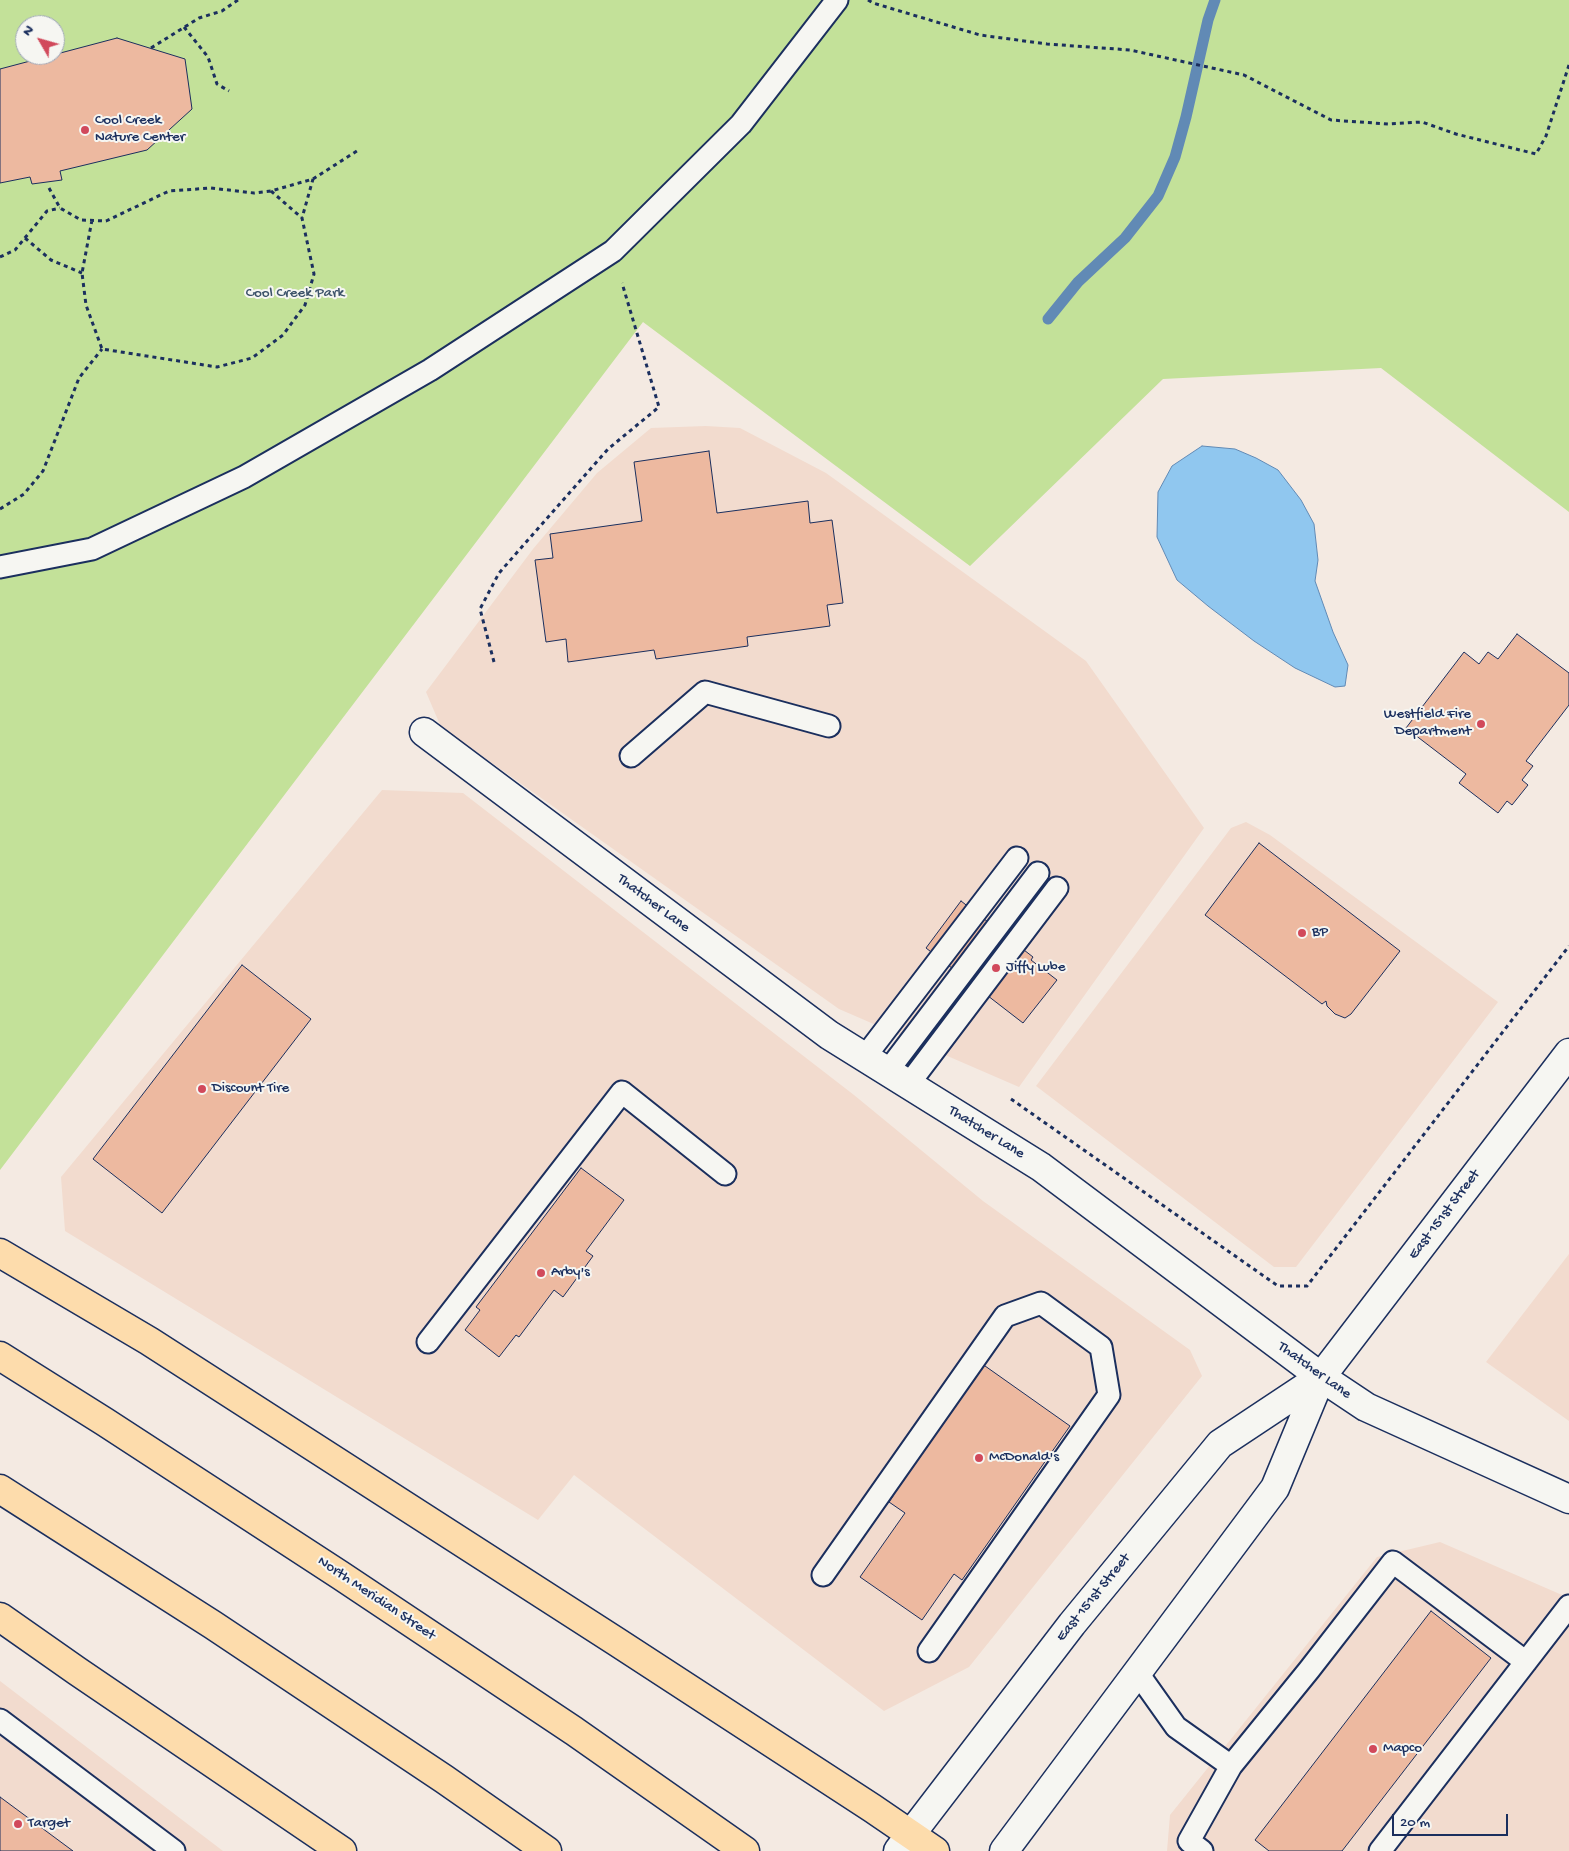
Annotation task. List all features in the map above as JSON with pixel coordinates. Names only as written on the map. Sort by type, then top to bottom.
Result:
[{"type":"highway","points":[[0,1253],[149,1341],[609,1637],[905,1843],[935,1851]]},
{"type":"highway","name":"North Meridian Street","points":[[0,1356],[332,1570],[574,1731],[745,1851]]},
{"type":"highway","points":[[0,1489],[214,1625],[444,1779],[547,1851]]},
{"type":"highway","points":[[0,1617],[85,1677],[342,1851]]},
{"type":"street","name":"Thatcher Lane","points":[[424,732],[829,1035],[1041,1167],[1321,1377],[1366,1407],[1569,1499]]},
{"type":"street","name":"East 151st Street","points":[[1004,1851],[1275,1488],[1321,1377],[1569,1053]]},
{"type":"street","name":"East 151st Street","points":[[905,1843],[1072,1624],[1220,1444],[1321,1377]]},
{"type":"lane","points":[[0,567],[92,549],[244,477],[430,370],[613,251],[741,124],[837,0]]},
{"type":"lane","points":[[631,756],[705,692],[829,726]]},
{"type":"lane","points":[[864,1058],[1017,858]]},
{"type":"lane","points":[[898,1078],[1038,873]]},
{"type":"lane","points":[[898,1078],[1056,888]]},
{"type":"lane","points":[[428,1342],[622,1092],[725,1174]]},
{"type":"lane","points":[[823,1575],[1005,1316],[1041,1303],[1100,1347],[1108,1395],[929,1650]]},
{"type":"lane","points":[[1202,1851],[1189,1841],[1231,1766],[1393,1562],[1526,1662]]},
{"type":"lane","points":[[1380,1851],[1569,1606]]},
{"type":"lane","points":[[1137,1672],[1176,1727],[1231,1766]]},
{"type":"lane","points":[[0,1720],[174,1851]]},
{"type":"path","points":[[151,48],[199,18],[222,11],[238,0]]},
{"type":"path","points":[[868,0],[980,35],[1047,44],[1130,50],[1244,75],[1330,120],[1388,124],[1422,122],[1456,134],[1536,154],[1546,136],[1569,65]]},
{"type":"path","points":[[184,27],[208,57],[218,84],[229,91]]},
{"type":"path","points":[[50,188],[60,208],[81,220],[106,221],[169,192],[212,188],[271,192],[313,179],[360,150]]},
{"type":"path","points":[[102,348],[217,367],[252,358],[283,335],[306,305],[314,274],[302,218],[313,179]]},
{"type":"path","points":[[271,192],[302,218]]},
{"type":"path","points":[[0,257],[15,250],[47,210],[60,208]]},
{"type":"path","points":[[92,220],[82,273],[86,304],[102,348]]},
{"type":"path","points":[[25,238],[51,260],[82,273]]},
{"type":"path","points":[[494,662],[480,608],[499,573],[608,449],[659,406],[613,251]]},
{"type":"path","points":[[0,509],[24,494],[43,471],[79,378],[102,348]]},
{"type":"path","points":[[1011,1099],[1278,1286],[1307,1286],[1569,946]]},
{"type":"shaded area","points":[[706,426],[740,428],[826,473],[1086,661],[1204,828],[1019,1087],[839,1009],[441,727],[426,692],[533,549],[597,473],[651,428]]},
{"type":"shaded area","points":[[382,790],[463,793],[854,1095],[983,1201],[1190,1350],[1202,1376],[969,1667],[884,1711],[574,1475],[538,1520],[65,1231],[61,1177]]},
{"type":"shaded area","points":[[1246,822],[1270,835],[1498,1002],[1296,1267],[1274,1267],[1036,1086],[1231,828]]},
{"type":"shaded area","points":[[1569,1254],[1569,1421],[1486,1362]]},
{"type":"shaded area","points":[[1440,1542],[1569,1598],[1569,1851],[1167,1851],[1170,1815],[1377,1557]]},
{"type":"shaded area","points":[[0,1681],[223,1851],[0,1851]]},
{"type":"green space","name":"Cool Creek Park","points":[[0,0],[1569,0],[1569,512],[1381,368],[1163,379],[970,566],[643,322],[0,1170]]},
{"type":"water","points":[[1202,446],[1235,449],[1278,470],[1301,500],[1314,524],[1318,560],[1315,581],[1333,632],[1348,665],[1345,686],[1335,687],[1295,668],[1254,641],[1177,580],[1157,537],[1158,492],[1172,466]]},
{"type":"building","name":"Cool Creek Nature Center","points":[[117,38],[185,59],[192,109],[147,150],[60,171],[62,180],[32,184],[30,177],[0,183],[0,69],[15,65],[65,65],[65,52]]},
{"type":"building","points":[[709,451],[717,513],[808,501],[810,523],[832,520],[843,603],[827,605],[830,626],[747,637],[748,646],[656,659],[654,650],[568,662],[566,639],[546,642],[535,560],[553,558],[550,534],[642,521],[634,462]]},
{"type":"building","name":"Westfield Fire Department","points":[[1517,634],[1569,673],[1569,705],[1526,761],[1533,766],[1522,780],[1528,785],[1512,805],[1507,801],[1498,813],[1459,783],[1466,774],[1406,728],[1464,652],[1479,664],[1488,652],[1498,659]]},
{"type":"building","name":"BP","points":[[1259,843],[1400,951],[1351,1014],[1345,1018],[1335,1014],[1327,1006],[1326,1001],[1322,1004],[1205,915]]},
{"type":"building","name":"Jiffy Lube","points":[[961,901],[1033,957],[1031,960],[1057,980],[1023,1023],[926,948]]},
{"type":"building","name":"Discount Tire","points":[[242,965],[311,1019],[162,1213],[93,1159]]},
{"type":"building","name":"Arby's","points":[[581,1168],[624,1200],[586,1251],[593,1256],[563,1297],[554,1290],[519,1337],[516,1335],[499,1357],[465,1330],[480,1310],[476,1307]]},
{"type":"building","name":"McDonald's","points":[[978,1361],[1070,1426],[962,1580],[954,1574],[922,1620],[860,1577],[905,1513],[889,1502],[893,1496],[887,1491]]},
{"type":"building","name":"Mapco","points":[[1431,1611],[1491,1658],[1342,1851],[1269,1851],[1255,1840]]},
{"type":"building","name":"Target","points":[[0,1797],[73,1851],[0,1851]]},
{"type":"waterway","points":[[1048,319],[1078,282],[1125,238],[1158,196],[1175,157],[1208,20],[1215,0]]},
{"type":"place","name":"Cool Creek Nature Center","points":[[85,130]]},
{"type":"place","name":"Westfield Fire Department","points":[[1481,724]]},
{"type":"place","name":"BP","points":[[1302,933]]},
{"type":"place","name":"Jiffy Lube","points":[[996,968]]},
{"type":"place","name":"Discount Tire","points":[[202,1089]]},
{"type":"place","name":"Arby's","points":[[541,1273]]},
{"type":"place","name":"McDonald's","points":[[979,1458]]},
{"type":"place","name":"Mapco","points":[[1373,1749]]},
{"type":"place","name":"Target","points":[[18,1824]]}]
